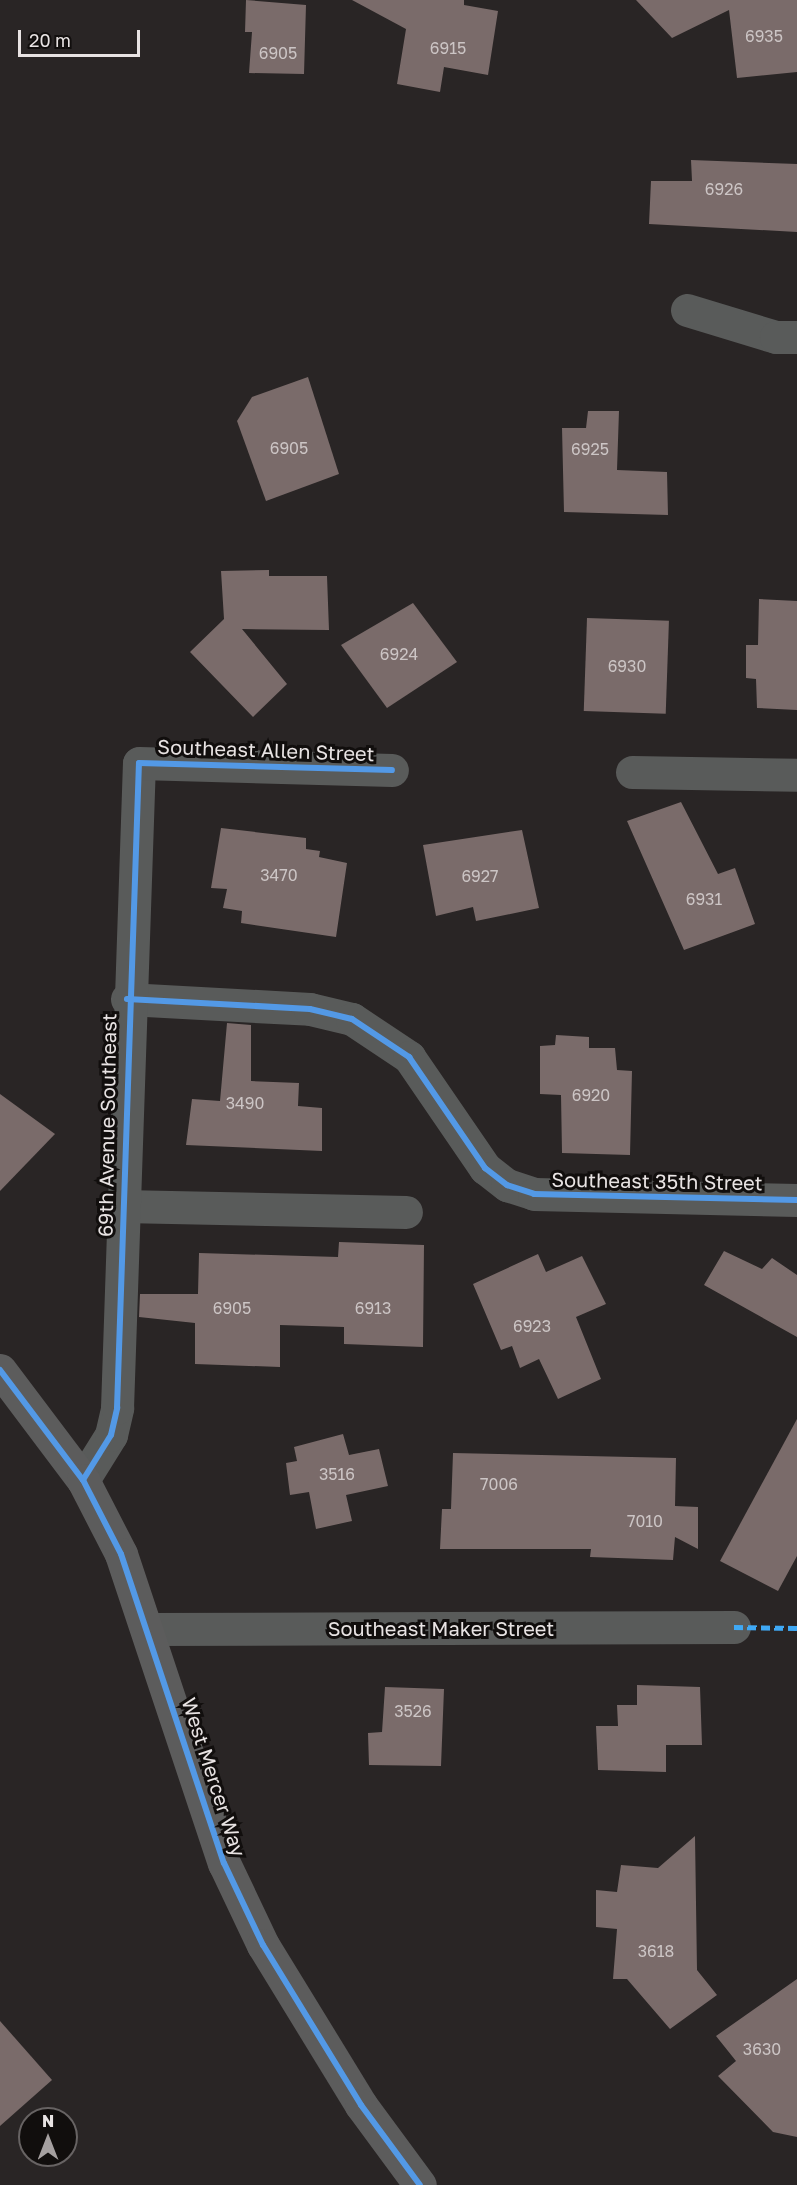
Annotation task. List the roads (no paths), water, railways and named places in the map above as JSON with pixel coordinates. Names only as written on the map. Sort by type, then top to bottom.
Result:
[{"type":"street","points":[[687,310],[776,337],[797,337]]},
{"type":"street","name":"Southeast Allen Street","points":[[139,763],[392,770]]},
{"type":"street","name":"69th Avenue Southeast","points":[[83,1480],[111,1435],[117,1408],[127,999],[139,763]]},
{"type":"street","points":[[632,772],[797,775]]},
{"type":"street","name":"Southeast 35th Street","points":[[127,999],[309,1009],[352,1019],[409,1057],[485,1168],[507,1185],[534,1194],[797,1200]]},
{"type":"street","points":[[122,1206],[406,1212]]},
{"type":"street","name":"West Mercer Way","points":[[0,1370],[83,1480],[121,1554],[149,1629],[224,1863],[263,1945],[361,2105],[420,2185]]},
{"type":"street","name":"Southeast Maker Street","points":[[149,1629],[734,1627]]}]
